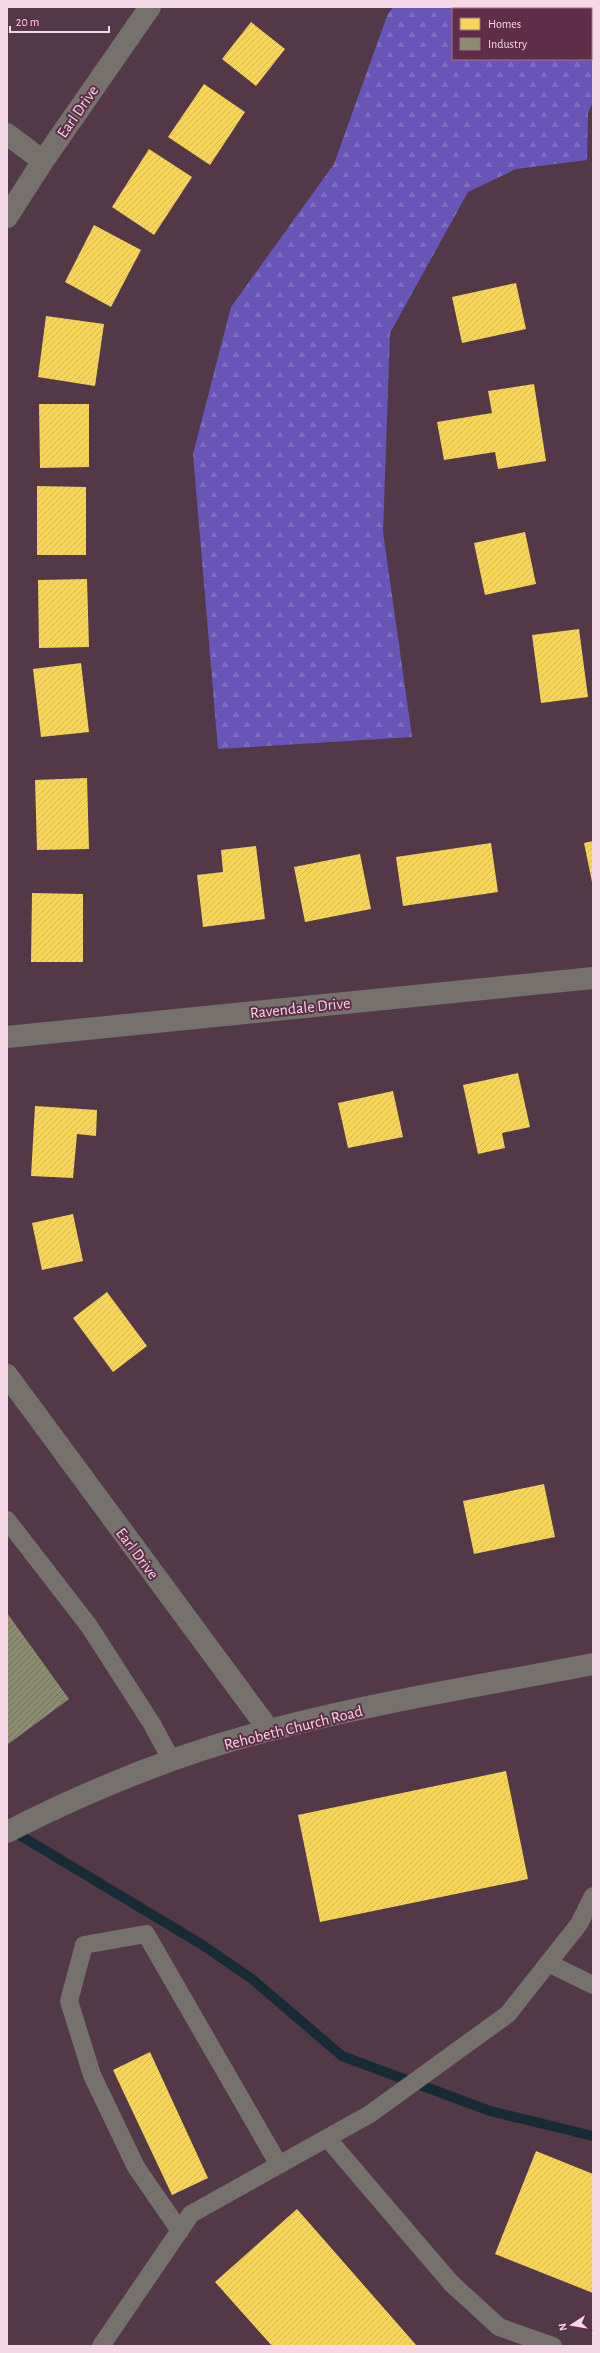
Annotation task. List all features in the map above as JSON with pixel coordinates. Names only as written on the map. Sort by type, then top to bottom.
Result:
[{"type":"street","name":"Earl Drive","points":[[7,217],[43,161],[150,7]]},
{"type":"street","points":[[7,134],[43,161]]},
{"type":"street","name":"Ravendale Drive","points":[[7,1037],[593,978]]},
{"type":"street","name":"Earl Drive","points":[[7,1375],[270,1730]]},
{"type":"street","name":"Rehobeth Church Road","points":[[7,1832],[72,1799],[172,1761],[270,1730],[363,1709],[593,1664]]},
{"type":"lane","points":[[7,1520],[89,1626],[152,1724],[172,1761]]},
{"type":"lane","points":[[101,2346],[192,2214],[370,2114],[508,2014],[579,1924],[593,1896]]},
{"type":"lane","points":[[180,2231],[136,2166],[92,2075],[69,2001],[84,1945],[146,1934],[279,2165]]},
{"type":"lane","points":[[548,1963],[593,1985]]},
{"type":"lane","points":[[328,2138],[450,2283],[499,2327],[553,2346]]},
{"type":"green space","points":[[393,7],[593,7],[593,102],[588,113],[587,160],[516,169],[468,192],[390,333],[383,532],[412,737],[218,749],[193,454],[231,307],[334,164],[387,16]]},
{"type":"building: Homes","points":[[251,22],[285,49],[256,86],[222,59]]},
{"type":"building: Homes","points":[[204,84],[245,112],[210,165],[168,137]]},
{"type":"building: Homes","points":[[149,149],[192,177],[154,235],[112,207]]},
{"type":"building: Homes","points":[[94,225],[141,250],[111,307],[65,282]]},
{"type":"building: Homes","points":[[516,283],[526,329],[462,343],[452,297]]},
{"type":"building: Homes","points":[[46,316],[104,324],[95,386],[38,377]]},
{"type":"building: Homes","points":[[534,384],[546,461],[498,469],[495,452],[444,460],[437,422],[492,413],[488,391]]},
{"type":"building: Homes","points":[[39,404],[89,404],[89,467],[40,468]]},
{"type":"building: Homes","points":[[37,486],[86,487],[86,555],[37,555]]},
{"type":"building: Homes","points":[[525,532],[536,584],[485,595],[474,543]]},
{"type":"building: Homes","points":[[87,579],[89,647],[39,648],[38,580]]},
{"type":"building: Homes","points":[[579,629],[588,697],[541,703],[532,635]]},
{"type":"building: Homes","points":[[81,663],[89,732],[41,737],[33,669]]},
{"type":"building: Homes","points":[[87,778],[89,849],[37,850],[35,780]]},
{"type":"building: Homes","points":[[593,841],[593,882],[592,882],[584,843]]},
{"type":"building: Homes","points":[[491,843],[498,892],[403,906],[396,857]]},
{"type":"building: Homes","points":[[256,846],[265,919],[203,927],[197,875],[223,872],[221,850]]},
{"type":"building: Homes","points":[[360,854],[371,909],[305,922],[294,867]]},
{"type":"building: Homes","points":[[32,893],[83,894],[83,962],[31,962]]},
{"type":"building: Homes","points":[[518,1073],[530,1127],[502,1133],[505,1148],[478,1154],[463,1085]]},
{"type":"building: Homes","points":[[393,1091],[403,1137],[348,1148],[338,1103]]},
{"type":"building: Homes","points":[[35,1106],[97,1110],[96,1136],[77,1134],[73,1178],[31,1176]]},
{"type":"building: Homes","points":[[73,1214],[83,1261],[42,1270],[32,1223]]},
{"type":"building: Homes","points":[[107,1292],[147,1346],[113,1372],[73,1318]]},
{"type":"building: Homes","points":[[544,1484],[555,1537],[474,1554],[463,1501]]},
{"type":"building: Homes","points":[[506,1771],[528,1879],[320,1922],[298,1815]]},
{"type":"building: Homes","points":[[150,2052],[208,2178],[172,2195],[113,2070]]},
{"type":"building: Homes","points":[[536,2151],[593,2174],[593,2293],[495,2254]]},
{"type":"building: Homes","points":[[297,2209],[417,2346],[272,2346],[215,2282]]},
{"type":"building: Industry","points":[[7,1613],[69,1699],[7,1745]]},
{"type":"waterway","points":[[11,1830],[201,1944],[252,1979],[342,2056],[490,2111],[593,2136]]}]
